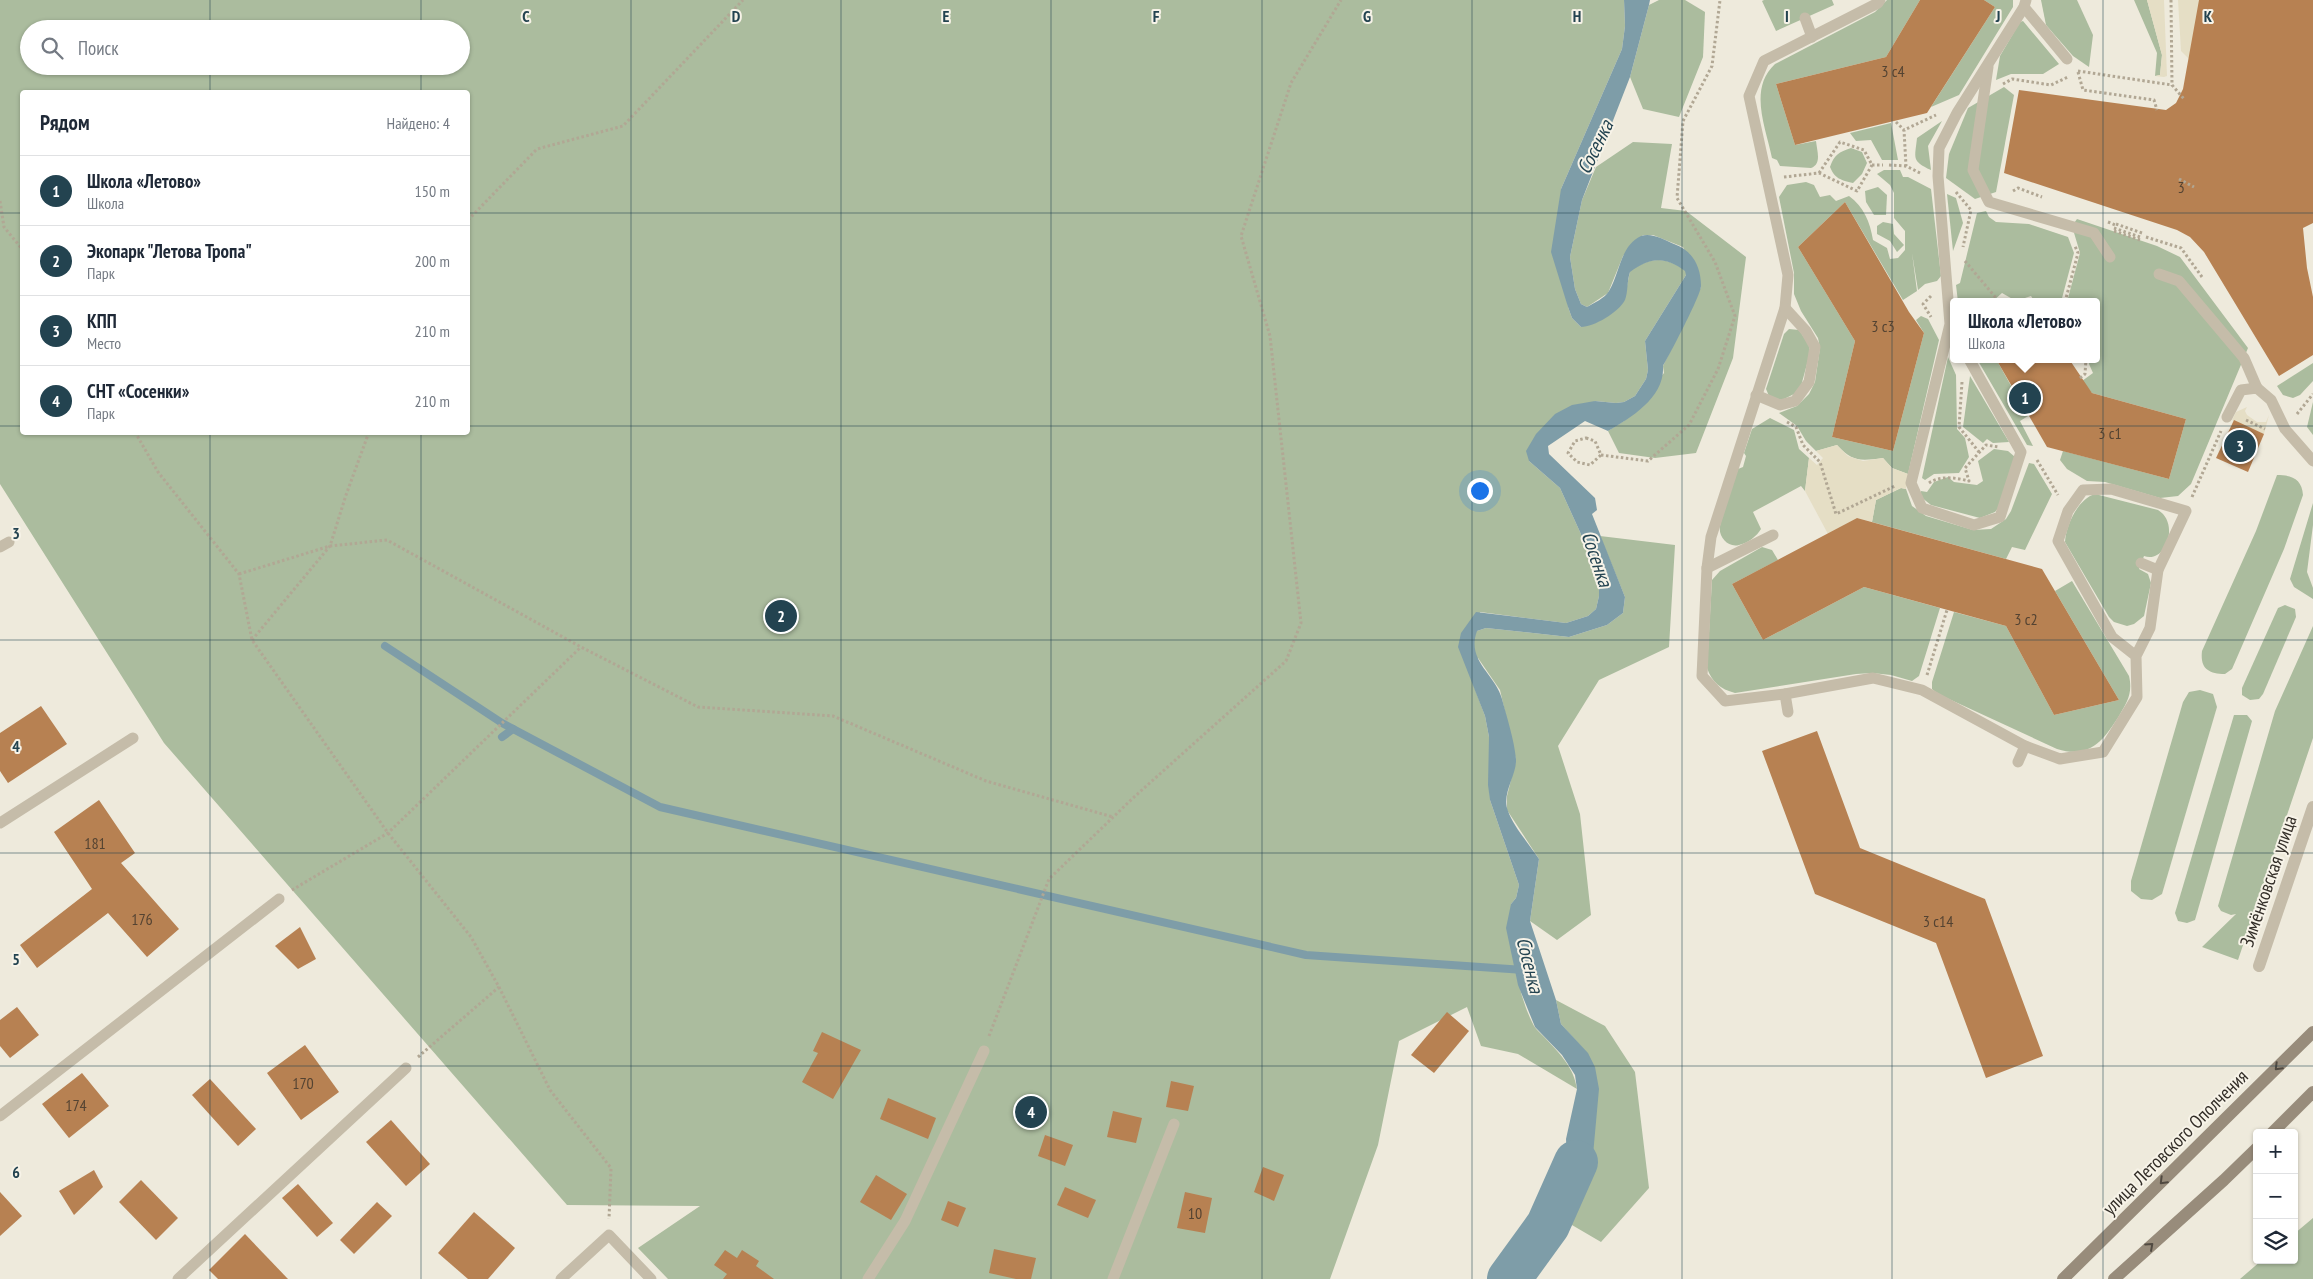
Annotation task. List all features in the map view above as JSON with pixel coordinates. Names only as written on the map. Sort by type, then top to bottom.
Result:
[{"type":"main road","name":"улица Летовского Ополчения","points":[[2063,1279],[2313,1032]]},
{"type":"main road","points":[[2276,1129],[2313,1092]]},
{"type":"main road","points":[[2114,1279],[2253,1152]]},
{"type":"street","name":"Зимёнковская улица","points":[[2259,966],[2313,808]]},
{"type":"lane","points":[[1880,0],[1878,3],[1764,61],[1749,96],[1788,275],[1785,308],[1756,395],[1740,460],[1711,537],[1707,568],[1702,676],[1725,701],[1785,694],[1874,678],[1922,690],[2025,746],[2060,759],[2103,752],[2137,697],[2136,656],[2150,628],[2158,570],[2186,511],[2111,489],[2083,490],[2068,511],[2058,541],[2112,637],[2136,656]]},
{"type":"lane","points":[[1950,305],[1938,176],[1939,148],[1957,113],[2025,3],[2067,59]]},
{"type":"lane","points":[[1804,18],[1812,37]]},
{"type":"lane","points":[[1989,63],[1974,170],[1989,202],[2094,233],[2110,257]]},
{"type":"lane","points":[[2159,274],[2179,281],[2244,358],[2257,388],[2271,400],[2285,429],[2313,461]]},
{"type":"lane","points":[[1756,395],[1780,406],[1795,401],[1809,382],[1815,347],[1806,331],[1785,308]]},
{"type":"lane","points":[[1950,335],[1911,483],[1922,508],[1974,525],[2000,517],[2021,452],[1972,363]]},
{"type":"lane","points":[[2227,417],[2241,390],[2257,388]]},
{"type":"lane","points":[[1707,568],[1773,535]]},
{"type":"lane","points":[[2141,563],[2158,570]]},
{"type":"lane","points":[[1785,694],[1788,712]]},
{"type":"lane","points":[[0,823],[133,738]]},
{"type":"lane","points":[[2018,762],[2025,746]]},
{"type":"lane","points":[[0,1116],[279,898]]},
{"type":"lane","points":[[868,1279],[905,1221],[984,1051]]},
{"type":"lane","points":[[178,1279],[406,1068]]},
{"type":"lane","points":[[1113,1279],[1174,1124]]},
{"type":"lane","points":[[561,1279],[609,1235],[651,1279]]},
{"type":"path","points":[[470,218],[537,149],[623,126],[743,0]]},
{"type":"path","points":[[984,1051],[1006,987],[1049,879],[1113,817],[1286,661],[1301,623],[1270,336],[1241,236],[1291,83],[1341,0]]},
{"type":"path","points":[[1601,455],[1595,441],[1586,438],[1575,441],[1568,452],[1577,462],[1590,465],[1601,455],[1648,461],[1689,425],[1718,369],[1735,316],[1715,262],[1677,198],[1683,121],[1712,66],[1720,0]]},
{"type":"path","points":[[2171,0],[2172,85],[2184,99]]},
{"type":"path","points":[[2088,74],[2172,85]]},
{"type":"path","points":[[1896,122],[1904,130]]},
{"type":"path","points":[[1819,173],[1840,142],[1864,150],[1872,165]]},
{"type":"path","points":[[1768,179],[1819,173],[1857,191],[1872,165]]},
{"type":"path","points":[[1872,165],[1883,165]]},
{"type":"path","points":[[1889,165],[1906,166]]},
{"type":"path","points":[[2179,178],[2194,187]]},
{"type":"path","points":[[0,201],[4,227],[20,247]]},
{"type":"path","points":[[2065,298],[2078,253],[2067,225]]},
{"type":"path","points":[[0,229],[4,227]]},
{"type":"path","points":[[2114,228],[2141,237]]},
{"type":"path","points":[[1965,261],[1996,298]]},
{"type":"path","points":[[2080,378],[2086,374],[2086,363]]},
{"type":"path","points":[[1962,380],[1959,427],[1979,452]]},
{"type":"path","points":[[2186,511],[2227,417],[2236,412],[2250,425],[2266,429],[2285,429],[2313,394]]},
{"type":"path","points":[[137,435],[158,472],[239,574],[252,640],[388,833],[471,938],[499,987],[550,1090],[611,1168],[609,1235]]},
{"type":"path","points":[[252,640],[330,546],[346,495],[369,435]]},
{"type":"path","points":[[1803,445],[1820,462]]},
{"type":"path","points":[[2038,462],[2052,484]]},
{"type":"path","points":[[239,574],[330,546],[387,540],[581,647],[698,708],[834,716],[986,781],[1113,817]]},
{"type":"path","points":[[1922,690],[1947,610]]},
{"type":"path","points":[[279,898],[388,833],[581,647]]},
{"type":"path","points":[[406,1068],[499,987]]},
{"type":"green space","points":[[0,0],[1624,0],[1625,26],[1622,49],[1561,189],[1568,307],[1572,318],[1581,327],[1624,301],[1630,271],[1638,266],[1651,261],[1665,261],[1686,271],[1686,275],[1645,341],[1648,370],[1646,379],[1635,396],[1624,402],[1616,403],[1595,401],[1529,461],[1560,488],[1580,532],[1599,583],[1596,609],[1588,616],[1566,623],[1480,612],[1477,631],[1486,628],[1569,637],[1607,625],[1623,613],[1625,597],[1600,536],[1675,545],[1669,647],[1599,680],[1558,746],[1580,814],[1591,915],[1557,940],[1530,921],[1539,859],[1507,810],[1507,796],[1516,760],[1500,690],[1478,658],[1469,673],[1485,716],[1489,737],[1490,800],[1519,885],[1516,898],[1511,904],[1518,982],[1527,1012],[1534,1026],[1566,1062],[1573,1075],[1577,1089],[1518,1054],[1481,1046],[1467,1007],[1399,1041],[1378,1145],[1330,1279],[668,1279],[638,1248],[700,1206],[567,1205],[164,743],[0,484]]},
{"type":"green space","points":[[1659,0],[1685,0],[1705,12],[1703,57],[1679,117],[1643,109],[1630,77],[1649,5]]},
{"type":"green space","points":[[1832,0],[1834,5],[1776,31],[1762,1]]},
{"type":"green space","points":[[1887,0],[1920,0],[1886,57],[1776,84],[1795,145],[1816,141],[1818,157],[1817,164],[1811,168],[1780,166],[1777,160],[1772,158],[1761,109],[1762,85],[1767,74],[1775,64],[1875,12]]},
{"type":"green space","points":[[1984,0],[2013,0],[2013,7],[1959,95],[1931,107],[1995,7]]},
{"type":"green space","points":[[2041,0],[2077,0],[2093,35],[2089,67],[2073,56],[2046,25]]},
{"type":"green space","points":[[2134,0],[2147,0],[2162,55],[2160,75],[2155,76],[2157,53]]},
{"type":"green space","points":[[2023,21],[2059,64],[2043,74],[2011,74],[1996,80],[2000,56],[2020,22]]},
{"type":"green space","points":[[2004,87],[2014,95],[1996,192],[1975,199],[1946,178],[1949,154],[1968,108]]},
{"type":"green space","points":[[1942,121],[1928,146],[1931,170],[1917,161],[1917,138]]},
{"type":"green space","points":[[1891,123],[1898,160],[1882,160],[1871,140],[1856,141],[1850,133]]},
{"type":"green space","points":[[1633,142],[1672,144],[1661,208],[1686,211],[1746,257],[1733,358],[1696,453],[1655,458],[1619,453],[1608,431],[1624,421],[1664,373],[1663,366],[1701,287],[1683,247],[1653,235],[1643,235],[1623,256],[1608,293],[1587,307],[1581,304],[1575,289],[1570,257],[1582,200],[1596,167]]},
{"type":"green space","points":[[1851,148],[1862,152],[1867,163],[1862,174],[1853,183],[1839,178],[1830,167],[1838,154]]},
{"type":"green space","points":[[1884,170],[1900,170],[1903,177],[1908,177],[1931,189],[1941,276],[1937,281],[1925,284],[1918,290],[1912,253],[1917,291],[1903,300],[1845,202],[1798,247],[1855,341],[1832,437],[1893,451],[1924,333],[1916,320],[1921,316],[1928,319],[1939,340],[1908,474],[1892,468],[1883,458],[1857,459],[1848,455],[1837,445],[1816,451],[1806,441],[1797,426],[1779,413],[1797,406],[1809,394],[1815,382],[1820,348],[1818,338],[1801,311],[1794,294],[1794,273],[1779,197],[1787,185],[1806,182],[1814,185],[1820,197],[1830,195],[1836,201],[1849,196],[1859,205],[1865,215],[1873,240],[1887,248],[1890,259],[1898,258],[1905,250],[1905,231],[1894,218],[1894,193],[1890,185],[1877,174]]},
{"type":"green space","points":[[1878,187],[1887,195],[1886,215],[1874,215],[1866,202],[1865,191]]},
{"type":"green space","points":[[1947,194],[1956,198],[1963,223],[1953,251]]},
{"type":"green space","points":[[1986,211],[1989,217],[1996,222],[2029,224],[2068,237],[2074,253],[2062,298],[2032,298],[2031,296],[2011,298],[2002,293],[1996,298],[1958,298],[1956,285],[1960,283],[1977,213]]},
{"type":"green space","points":[[2077,219],[2157,246],[2180,257],[2248,348],[2191,484],[2178,496],[2160,498],[2105,482],[2087,481],[2067,469],[2060,460],[2063,451],[2169,479],[2186,419],[2092,393],[2082,381],[2093,373],[2089,363],[2100,363],[2100,298],[2068,298],[2080,253],[2072,226]]},
{"type":"green space","points":[[1883,222],[1893,224],[1894,234],[1904,245],[1897,252],[1890,241],[1877,234],[1877,226]]},
{"type":"green space","points":[[1789,329],[1799,330],[1809,345],[1810,353],[1801,386],[1794,394],[1782,400],[1769,396],[1766,389],[1784,334]]},
{"type":"green space","points":[[1948,357],[1956,375],[1957,429],[1965,438],[1969,457],[1959,473],[1934,474],[1925,480],[1922,478]]},
{"type":"green space","points":[[1979,363],[1998,363],[2028,416],[2020,421],[2033,446],[2027,445]]},
{"type":"green space","points":[[2313,363],[2313,381],[2300,395],[2293,398],[2283,395],[2277,386]]},
{"type":"green space","points":[[1970,376],[2009,442],[1993,443],[1987,439],[1983,443],[1963,427]]},
{"type":"green space","points":[[2313,402],[2313,435],[2307,427]]},
{"type":"green space","points":[[1770,418],[1794,430],[1799,449],[1809,458],[1805,491],[1801,486],[1753,512],[1761,529],[1759,532],[1746,543],[1731,545],[1722,538],[1720,530],[1725,504],[1738,469],[1743,467],[1746,456],[1744,453],[1752,429]]},
{"type":"green space","points":[[1994,449],[2008,451],[2015,457],[2000,506],[1995,512],[1980,518],[1931,505],[1921,497],[1921,491],[1927,492],[1934,482],[1948,477],[1954,482],[1977,485],[1983,481],[1978,461]]},
{"type":"green space","points":[[2029,463],[2034,464],[2052,494],[2025,550],[2012,547],[2006,559],[1872,522],[1876,500],[1901,488],[1906,489],[1912,506],[1926,516],[1973,530],[1991,529],[2006,519],[2011,511]]},
{"type":"green space","points":[[2277,475],[2295,479],[2301,485],[2303,495],[2284,549],[2232,669],[2225,674],[2214,673],[2204,666],[2202,651],[2256,531]]},
{"type":"green space","points":[[2095,494],[2158,510],[2165,516],[2168,524],[2168,541],[2164,548],[2159,554],[2152,557],[2144,556],[2139,569],[2148,574],[2151,583],[2144,616],[2134,624],[2127,626],[2114,622],[2109,617],[2065,542],[2070,521],[2078,507],[2083,501]]},
{"type":"green space","points":[[2313,503],[2313,525],[2307,572],[2313,588],[2313,599],[2294,587],[2290,579]]},
{"type":"green space","points":[[1762,547],[1772,550],[1778,560],[1732,584],[1763,640],[1864,587],[1940,608],[1919,676],[1912,681],[1891,675],[1856,674],[1735,693],[1717,684],[1707,668],[1712,580],[1720,571]]},
{"type":"green space","points":[[2072,581],[2129,676],[2130,682],[2128,697],[2122,711],[2107,733],[2094,746],[2078,752],[2057,749],[1938,694],[1932,689],[1932,682],[1954,612],[2006,626],[2054,715],[2119,700],[2055,591]]},
{"type":"green space","points":[[2285,605],[2295,609],[2296,617],[2263,694],[2259,699],[2250,700],[2242,695],[2242,688],[2278,608]]},
{"type":"green space","points":[[2313,626],[2313,738],[2238,960],[2202,947],[2236,914],[2231,915],[2221,911],[2218,906],[2275,711]]},
{"type":"green space","points":[[2200,690],[2213,694],[2217,707],[2162,894],[2152,900],[2141,899],[2131,891],[2131,881],[2183,702],[2189,692]]},
{"type":"green space","points":[[2234,715],[2247,715],[2252,721],[2195,920],[2187,923],[2178,921],[2175,913]]},
{"type":"green space","points":[[1556,1000],[1605,1026],[1635,1072],[1649,1188],[1601,1242],[1560,1218],[1577,1197],[1588,1054],[1561,1024]]},
{"type":"green space","points":[[2313,1218],[2313,1279],[2240,1279],[2257,1264],[2298,1264],[2298,1231]]},
{"type":"shaded area","points":[[2147,0],[2164,0],[2167,76],[2164,77],[2155,76],[2160,75],[2162,55]]},
{"type":"shaded area","points":[[2178,0],[2201,0],[2189,59],[2181,51]]},
{"type":"shaded area","points":[[2247,407],[2245,411],[2247,415],[2257,422],[2266,422],[2269,415],[2264,434],[2232,420],[2236,412]]},
{"type":"shaded area","points":[[1837,445],[1848,456],[1863,461],[1883,458],[1892,468],[1908,474],[1906,489],[1901,488],[1876,500],[1872,522],[1857,518],[1828,534],[1805,491],[1809,458],[1817,465],[1823,458],[1816,451]]},
{"type":"water","points":[[1624,0],[1650,0],[1630,77],[1582,200],[1570,257],[1575,289],[1581,304],[1587,307],[1602,298],[1613,284],[1621,260],[1629,246],[1641,236],[1649,235],[1658,237],[1686,250],[1694,260],[1699,272],[1701,279],[1700,292],[1663,366],[1659,387],[1645,405],[1608,431],[1585,421],[1548,446],[1549,454],[1595,498],[1597,510],[1592,514],[1625,597],[1623,613],[1607,625],[1569,637],[1486,628],[1477,631],[1475,641],[1475,651],[1478,659],[1494,682],[1502,699],[1514,744],[1516,765],[1506,798],[1506,805],[1510,817],[1539,859],[1530,921],[1556,1000],[1561,1024],[1588,1053],[1595,1067],[1599,1089],[1593,1155],[1577,1197],[1560,1218],[1530,1214],[1567,1160],[1566,1139],[1577,1089],[1575,1075],[1562,1055],[1535,1027],[1518,985],[1506,928],[1511,904],[1516,898],[1519,885],[1490,800],[1488,785],[1489,737],[1485,716],[1458,647],[1461,633],[1476,612],[1566,623],[1588,616],[1596,609],[1599,583],[1580,532],[1560,488],[1529,461],[1526,451],[1536,434],[1555,414],[1572,405],[1595,401],[1624,402],[1635,396],[1646,379],[1648,370],[1645,341],[1686,275],[1685,271],[1678,266],[1664,261],[1658,260],[1644,263],[1630,272],[1627,293],[1622,305],[1599,322],[1581,327],[1572,318],[1551,252],[1561,189],[1622,49],[1625,26]]},
{"type":"building","points":[[1920,0],[1984,0],[1995,7],[1927,113],[1795,145],[1776,84],[1886,57]]},
{"type":"building","points":[[2199,0],[2313,0],[2313,223],[2303,228],[2307,268],[2313,297],[2313,355],[2279,376],[2204,252],[2190,237],[2177,230],[2004,173],[2019,90],[2166,110],[2176,103],[2183,89]]},
{"type":"building","points":[[1845,202],[1909,312],[1924,333],[1893,451],[1832,437],[1855,341],[1798,247]]},
{"type":"building","points":[[1998,363],[2072,363],[2092,393],[2186,419],[2169,479],[2047,447]]},
{"type":"building","points":[[2234,420],[2264,434],[2248,472],[2216,458]]},
{"type":"building","points":[[1857,518],[2042,569],[2119,700],[2054,715],[2006,626],[1864,587],[1763,640],[1732,584]]},
{"type":"building","points":[[41,706],[67,744],[8,783],[0,771],[0,733]]},
{"type":"building","points":[[1817,731],[1860,848],[1985,899],[2043,1056],[1986,1078],[1936,943],[1815,894],[1762,751]]},
{"type":"building","points":[[99,800],[135,853],[121,863],[179,929],[147,957],[108,913],[37,968],[20,945],[92,889],[54,832]]},
{"type":"building","points":[[300,927],[316,959],[298,969],[275,946]]},
{"type":"building","points":[[17,1007],[39,1035],[10,1058],[0,1046],[0,1020]]},
{"type":"building","points":[[1447,1012],[1469,1031],[1434,1073],[1411,1055]]},
{"type":"building","points":[[822,1032],[861,1050],[833,1099],[802,1082],[818,1053],[813,1051]]},
{"type":"building","points":[[305,1045],[339,1092],[301,1120],[267,1073]]},
{"type":"building","points":[[82,1073],[109,1106],[69,1138],[42,1104]]},
{"type":"building","points":[[210,1079],[256,1129],[238,1146],[192,1095]]},
{"type":"building","points":[[1171,1081],[1194,1086],[1188,1111],[1166,1107]]},
{"type":"building","points":[[888,1098],[936,1118],[928,1139],[880,1119]]},
{"type":"building","points":[[1113,1111],[1142,1118],[1136,1143],[1107,1137]]},
{"type":"building","points":[[391,1120],[430,1164],[406,1186],[366,1142]]},
{"type":"building","points":[[1045,1135],[1073,1145],[1065,1166],[1038,1156]]},
{"type":"building","points":[[1263,1167],[1284,1175],[1274,1201],[1254,1192]]},
{"type":"building","points":[[94,1170],[103,1187],[74,1215],[59,1191]]},
{"type":"building","points":[[876,1175],[907,1194],[891,1220],[860,1202]]},
{"type":"building","points":[[141,1180],[178,1218],[156,1240],[119,1202]]},
{"type":"building","points":[[298,1184],[333,1223],[317,1237],[282,1198]]},
{"type":"building","points":[[1065,1187],[1096,1200],[1088,1218],[1057,1205]]},
{"type":"building","points":[[0,1192],[22,1216],[0,1236]]},
{"type":"building","points":[[1185,1192],[1212,1198],[1205,1233],[1177,1228]]},
{"type":"building","points":[[948,1201],[966,1208],[958,1227],[941,1220]]},
{"type":"building","points":[[377,1202],[392,1216],[354,1254],[340,1240]]},
{"type":"building","points":[[474,1212],[515,1248],[488,1279],[468,1279],[438,1253]]},
{"type":"building","points":[[245,1234],[288,1279],[218,1279],[209,1270]]},
{"type":"building","points":[[994,1249],[1036,1258],[1031,1279],[1016,1279],[989,1273]]},
{"type":"building","points":[[725,1250],[737,1258],[742,1250],[759,1261],[756,1266],[774,1279],[723,1279],[727,1274],[714,1265]]},
{"type":"waterway","points":[[385,646],[502,723],[660,807],[1306,955],[1524,970]]},
{"type":"waterway","points":[[502,737],[513,729]]},
{"type":"waterway","name":"Сосенка","points":[[1509,1279],[1548,1225],[1576,1162]]},
{"type":"place","name":"Школа «Летово»","points":[[2025,398]]},
{"type":"place","name":"КПП","points":[[2240,446]]},
{"type":"place","name":"Экопарк \"Летова Тропа\"","points":[[781,616]]},
{"type":"place","name":"СНТ «Сосенки»","points":[[1031,1112]]}]
